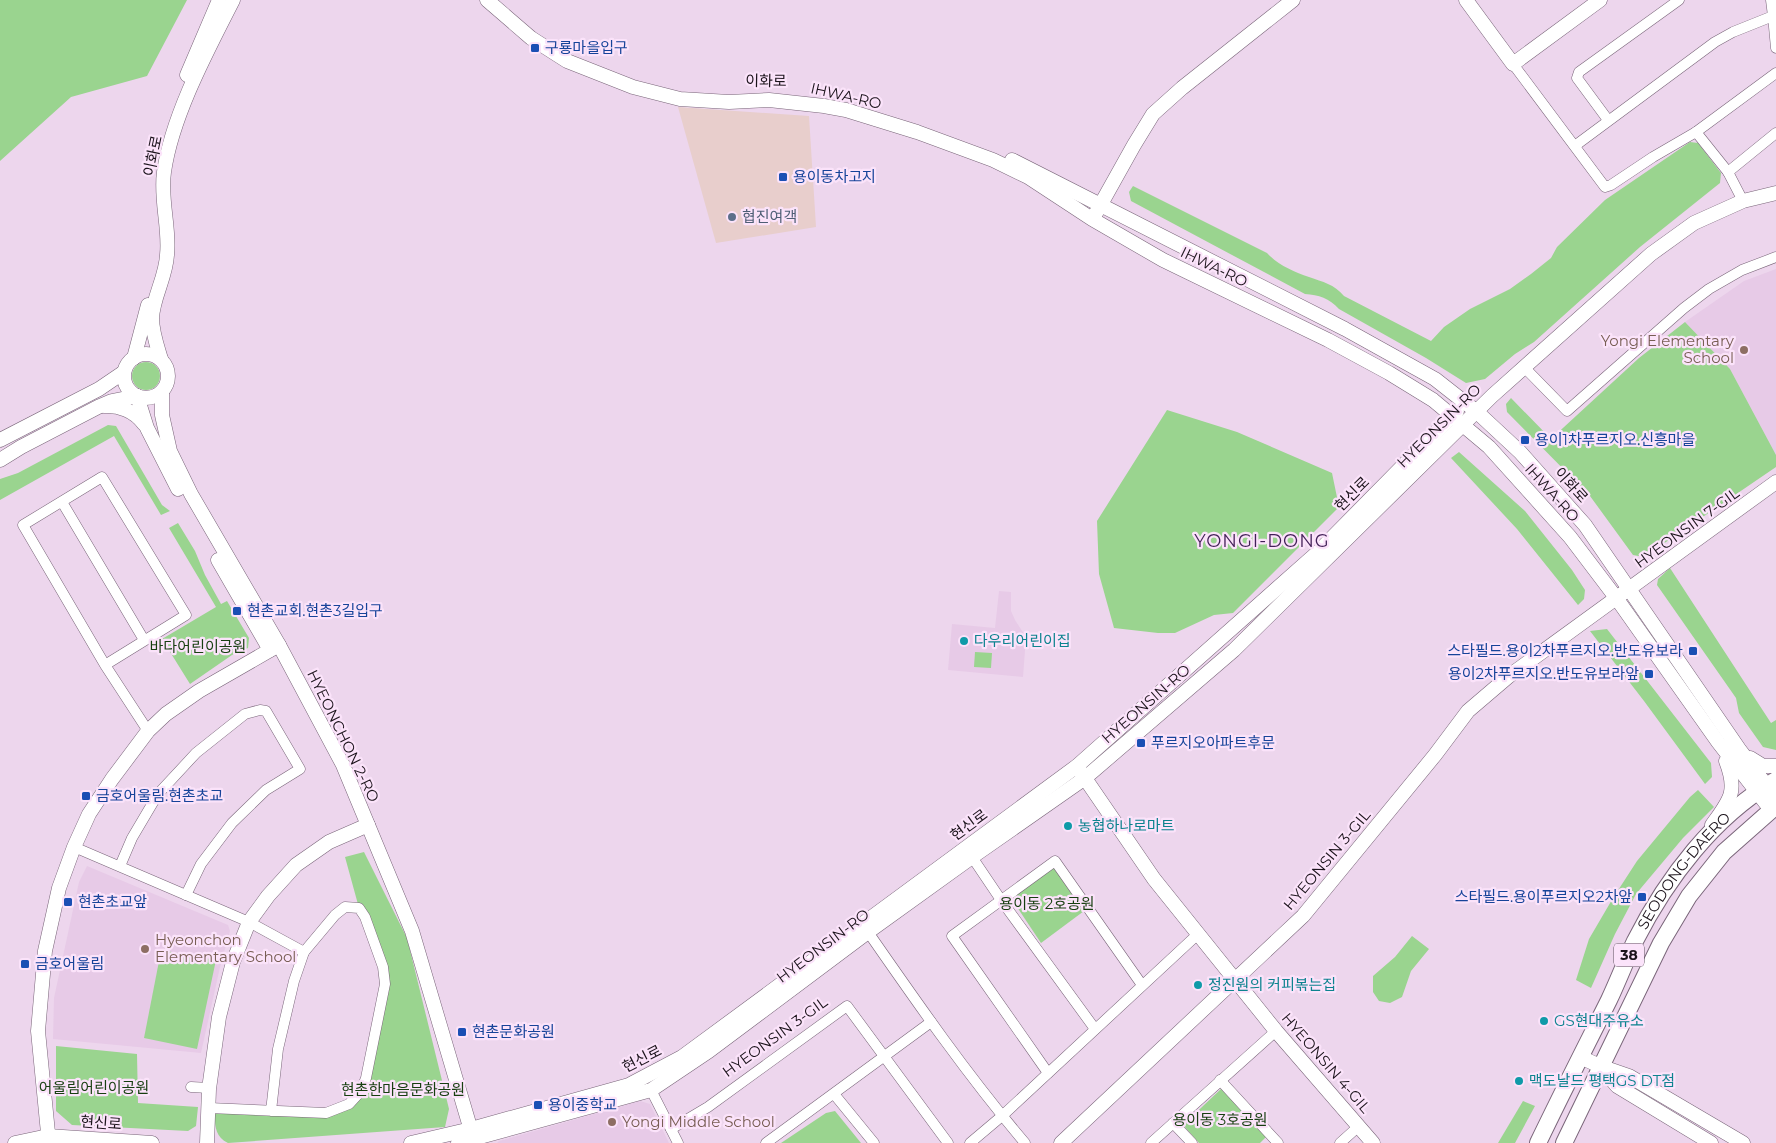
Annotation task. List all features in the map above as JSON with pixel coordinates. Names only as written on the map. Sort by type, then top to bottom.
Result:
[{"type":"main road","name":"SEODONG-DAERO","points":[[1538,1143],[1640,933],[1658,900],[1699,843],[1772,789]]},
{"type":"main road","name":"SEODONG-DAERO","points":[[1564,1143],[1661,943],[1689,896],[1772,789]]},
{"type":"street","name":"이화로","points":[[134,358],[158,267],[160,250],[155,178],[180,92],[219,0]]},
{"type":"street","name":"이화로","points":[[161,359],[152,318],[167,258],[168,241],[163,187],[166,163],[185,100],[233,0]]},
{"type":"street","name":"IHWA-RO","points":[[487,0],[531,38],[567,60],[633,87],[680,99],[729,102],[770,100],[801,102],[846,110],[994,160],[1028,178],[1092,219],[1163,260],[1328,340],[1389,373],[1433,400],[1489,447],[1570,537],[1617,599],[1718,742],[1772,789]]},
{"type":"street","name":"이화로","points":[[495,0],[531,31],[558,50],[632,80],[672,91],[697,95],[810,98],[834,102],[915,126],[1001,155],[1034,169],[1346,329],[1435,379],[1476,412],[1520,452],[1585,525],[1739,749],[1772,789]]},
{"type":"street","points":[[1092,219],[1153,114],[1182,88],[1293,0]]},
{"type":"street","points":[[1466,0],[1576,145],[1605,187],[1611,186],[1653,157],[1696,132],[1776,73]]},
{"type":"street","points":[[1513,64],[1600,0]]},
{"type":"street","points":[[1608,120],[1577,78],[1579,72],[1665,4],[1679,0]]},
{"type":"street","points":[[1771,0],[1775,15],[1776,48]]},
{"type":"street","points":[[1576,145],[1715,42],[1733,32],[1775,15]]},
{"type":"street","points":[[1696,132],[1728,172],[1743,201]]},
{"type":"street","points":[[1728,172],[1776,133]]},
{"type":"street","name":"HYEONSIN-RO","points":[[473,1137],[651,1090],[709,1051],[868,932],[1085,778],[1234,650],[1492,396],[1651,254],[1694,223],[1743,201],[1776,193]]},
{"type":"street","points":[[1525,368],[1567,411],[1684,308],[1709,289],[1742,270],[1776,257]]},
{"type":"street","points":[[0,440],[99,389],[124,372],[129,362],[134,358],[147,354],[161,359],[168,371],[166,386],[162,392],[149,398],[136,396],[112,401],[0,460]]},
{"type":"street","points":[[124,372],[125,384],[129,391],[136,396]]},
{"type":"street","name":"HYEONCHON 2-RO","points":[[162,392],[162,415],[170,451],[191,494],[275,648],[342,765],[368,825],[412,931],[473,1137]]},
{"type":"street","name":"HYEONCHON 2-RO","points":[[136,396],[147,428],[184,499],[275,648]]},
{"type":"street","name":"현신로","points":[[411,1143],[473,1137],[629,1085],[682,1057],[1077,766],[1318,552],[1465,403]]},
{"type":"street","points":[[98,407],[112,406],[133,413],[139,417],[147,428]]},
{"type":"street","points":[[105,665],[186,615],[102,478],[23,525],[105,665],[148,731]]},
{"type":"street","name":"HYEONSIN 7-GIL","points":[[1617,599],[1776,482]]},
{"type":"street","points":[[62,502],[144,640]]},
{"type":"street","name":"HYEONSIN 3-GIL","points":[[1061,1143],[1303,916],[1435,755],[1468,711],[1509,676],[1617,599]]},
{"type":"street","points":[[48,1139],[38,1030],[45,951],[59,888],[74,847],[94,807],[112,779],[148,731],[166,714],[199,691],[275,648]]},
{"type":"street","points":[[120,866],[132,838],[158,794],[190,760],[245,714],[260,710],[266,711],[300,769],[266,790],[232,824],[201,864],[186,895]]},
{"type":"street","points":[[1699,843],[1721,812],[1732,792],[1732,777],[1718,742]]},
{"type":"street","points":[[1739,749],[1754,762],[1763,766],[1772,789]]},
{"type":"street","name":"HYEONSIN 4-GIL","points":[[1077,766],[1154,879],[1276,1031],[1373,1143]]},
{"type":"street","points":[[207,1143],[209,1088],[219,1017],[233,962],[249,922],[268,896],[296,865],[328,842],[368,825]]},
{"type":"street","points":[[74,847],[249,922],[304,952]]},
{"type":"street","points":[[972,857],[1095,1029]]},
{"type":"street","points":[[1048,1073],[952,936],[1055,861],[1142,985]]},
{"type":"street","points":[[209,1108],[272,1111],[326,1113],[348,1104],[361,1091],[366,1078],[385,984],[383,967],[365,917],[358,908],[345,907],[335,915],[304,952],[294,981],[278,1049],[272,1111]]},
{"type":"street","points":[[868,932],[931,1022],[1002,1116],[1025,1143]]},
{"type":"street","points":[[970,1143],[1002,1116],[1198,934]]},
{"type":"street","name":"HYEONSIN 3-GIL","points":[[671,1129],[708,1107],[847,1006],[948,1143]]},
{"type":"street","points":[[766,1143],[931,1022]]},
{"type":"street","points":[[1151,1143],[1276,1031]]},
{"type":"street","points":[[1580,1057],[1629,1076],[1743,1143]]},
{"type":"street","points":[[1600,1066],[1617,1086],[1711,1143]]},
{"type":"street","points":[[1220,1080],[1278,1143]]},
{"type":"street","points":[[191,1087],[209,1088]]},
{"type":"street","points":[[651,1090],[678,1143]]},
{"type":"street","points":[[834,1094],[874,1143]]},
{"type":"street","points":[[1173,1123],[1192,1143]]},
{"type":"street","points":[[1340,1143],[1359,1126]]},
{"type":"street","points":[[458,1143],[473,1137]]},
{"type":"street","name":"현신로","points":[[15,1143],[48,1139],[152,1143]]},
{"type":"shaded area","points":[[678,107],[809,116],[816,227],[716,243]]},
{"type":"shaded area","name":"Yongi Elementary School","points":[[1776,269],[1776,455],[1730,369],[1685,322],[1744,281]]},
{"type":"shaded area","points":[[999,591],[1011,592],[1011,611],[1026,637],[1023,677],[948,670],[952,624],[995,628]]},
{"type":"shaded area","name":"Hyeonchon Elementary School","points":[[87,866],[228,925],[230,931],[201,1053],[53,1039],[54,998],[79,882]]},
{"type":"shaded area","name":"Yongi Middle School","points":[[640,1101],[650,1104],[669,1143],[497,1143],[499,1141]]},
{"type":"green space","points":[[0,0],[187,0],[147,76],[71,97],[0,161]]},
{"type":"green space","points":[[1690,142],[1698,143],[1721,173],[1720,183],[1640,247],[1534,342],[1515,354],[1485,379],[1466,383],[1339,309],[1328,300],[1319,296],[1305,294],[1131,201],[1129,192],[1133,186],[1267,253],[1286,268],[1332,286],[1344,296],[1431,341],[1444,327],[1470,309],[1510,289],[1531,274],[1551,258],[1557,247],[1605,200]]},
{"type":"green space","points":[[1685,322],[1730,369],[1776,455],[1776,467],[1644,557],[1633,555],[1590,496],[1507,412],[1506,404],[1511,398],[1551,439],[1639,358]]},
{"type":"green space","points":[[146,362],[156,366],[160,376],[156,386],[146,390],[136,386],[132,376],[136,366]]},
{"type":"green space","points":[[1167,410],[1237,432],[1332,473],[1339,507],[1233,613],[1214,615],[1175,633],[1114,628],[1099,574],[1097,521]]},
{"type":"green space","points":[[108,425],[116,426],[162,505],[170,511],[161,515],[114,436],[0,500],[0,479],[18,473]]},
{"type":"green space","points":[[1459,452],[1525,511],[1572,570],[1585,590],[1584,599],[1578,605],[1517,529],[1451,458]]},
{"type":"green space","name":"바다어린이공원","points":[[178,523],[195,551],[205,575],[221,604],[227,601],[249,638],[248,648],[232,655],[190,684],[162,639],[216,607],[169,528]]},
{"type":"green space","points":[[1670,568],[1771,723],[1776,720],[1776,750],[1763,747],[1739,713],[1736,698],[1657,585],[1658,579]]},
{"type":"green space","points":[[1607,629],[1711,763],[1712,777],[1705,784],[1590,631]]},
{"type":"green space","points":[[975,652],[992,653],[991,668],[974,667]]},
{"type":"green space","points":[[1698,790],[1714,807],[1683,838],[1636,894],[1615,934],[1591,988],[1576,980],[1589,939],[1613,898],[1637,861],[1690,797]]},
{"type":"green space","name":"현촌한마음문화공원","points":[[364,852],[407,938],[449,1109],[445,1127],[228,1143],[217,1133],[215,1108],[326,1113],[360,1092],[385,984],[359,908],[345,857]]},
{"type":"green space","name":"용이동 2호공원","points":[[1054,868],[1084,911],[1041,943],[1011,898]]},
{"type":"green space","points":[[1412,936],[1429,949],[1411,971],[1402,997],[1390,1003],[1379,1001],[1373,992],[1373,976],[1395,957]]},
{"type":"green space","points":[[166,951],[216,960],[197,1049],[144,1038],[160,956]]},
{"type":"green space","name":"어울림어린이공원","points":[[56,1046],[137,1054],[138,1103],[198,1107],[196,1126],[188,1131],[72,1125],[56,1111]]},
{"type":"green space","name":"용이동 3호공원","points":[[1222,1088],[1266,1137],[1260,1143],[1199,1143],[1183,1125]]},
{"type":"green space","points":[[1523,1101],[1535,1106],[1515,1143],[1498,1143]]},
{"type":"green space","points":[[835,1111],[861,1143],[781,1143],[826,1113]]},
{"type":"place","name":"구룡마을입구","points":[[535,48]]},
{"type":"place","name":"용이동차고지","points":[[783,177]]},
{"type":"place","name":"협진여객","points":[[732,217]]},
{"type":"place","name":"Yongi Elementary School","points":[[1744,350]]},
{"type":"place","name":"용이1차푸르지오.신흥마을","points":[[1525,440]]},
{"type":"place","name":"현촌교회.현촌3길입구","points":[[237,611]]},
{"type":"place","name":"다우리어린이집","points":[[964,641]]},
{"type":"place","name":"스타필드.용이2차푸르지오.반도유보라","points":[[1693,651]]},
{"type":"place","name":"용이2차푸르지오.반도유보라앞","points":[[1649,674]]},
{"type":"place","name":"푸르지오아파트후문","points":[[1141,743]]},
{"type":"place","name":"금호어울림.현촌초교","points":[[86,796]]},
{"type":"place","name":"농협하나로마트","points":[[1068,826]]},
{"type":"place","name":"스타필드.용이푸르지오2차앞","points":[[1642,897]]},
{"type":"place","name":"현촌초교앞","points":[[68,902]]},
{"type":"place","name":"Hyeonchon Elementary School","points":[[145,949]]},
{"type":"place","name":"금호어울림","points":[[25,964]]},
{"type":"place","name":"정진원의 커피볶는집","points":[[1198,985]]},
{"type":"place","name":"GS현대주유소","points":[[1544,1021]]},
{"type":"place","name":"현촌문화공원","points":[[462,1032]]},
{"type":"place","name":"맥도날드 평택GS DT점","points":[[1519,1081]]},
{"type":"place","name":"용이중학교","points":[[538,1105]]},
{"type":"place","name":"Yongi Middle School","points":[[612,1122]]},
{"type":"district","name":"YONGI-DONG","points":[[1262,541]]}]
